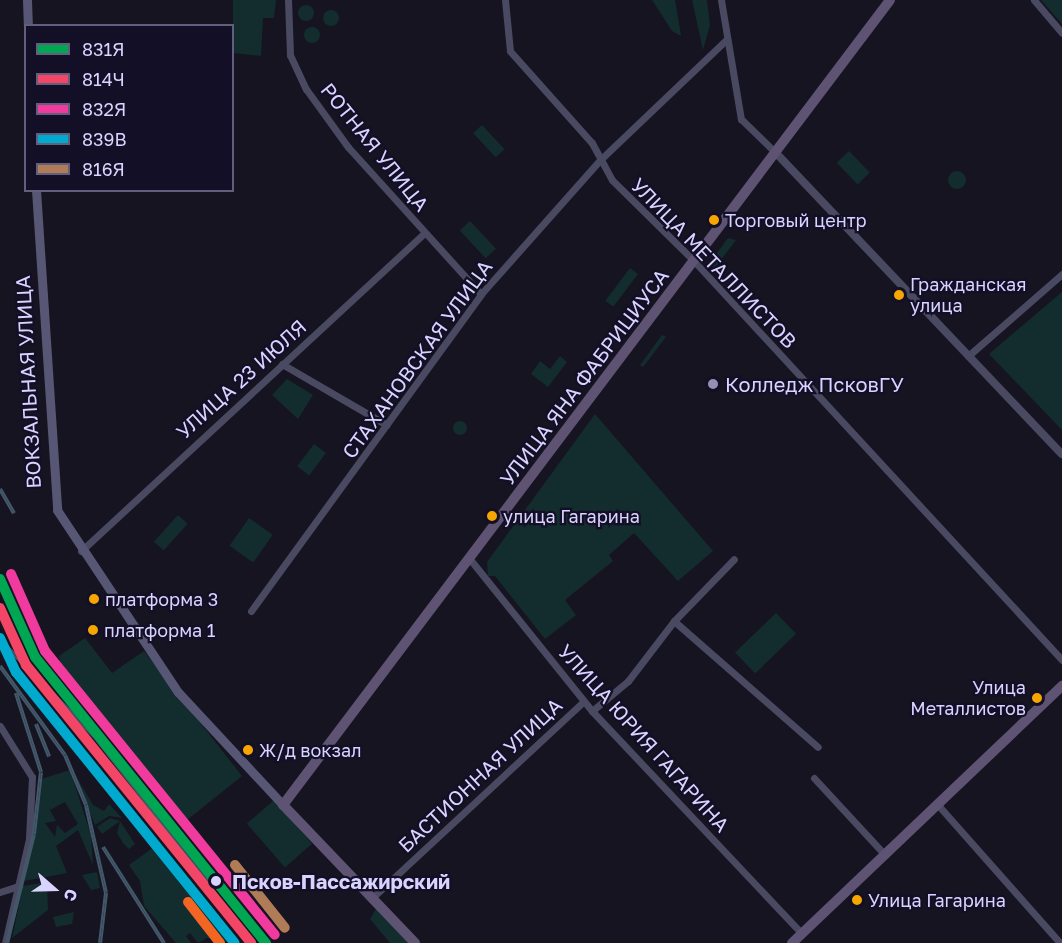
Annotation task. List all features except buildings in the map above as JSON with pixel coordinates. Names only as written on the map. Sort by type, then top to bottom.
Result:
[{"type":"main road","points":[[27,0],[28,24]]},
{"type":"main road","name":"УЛИЦА ЯНА ФАБРИЦИУСА","points":[[283,805],[890,0]]},
{"type":"main road","name":"ВОКЗАЛЬНАЯ УЛИЦА","points":[[36,192],[51,492],[81,551],[178,692],[415,943]]},
{"type":"main road","points":[[792,943],[1062,686]]},
{"type":"street","name":"РОТНАЯ УЛИЦА","points":[[288,0],[290,55],[306,89],[425,233],[481,294]]},
{"type":"street","name":"УЛИЦА МЕТАЛЛИСТОВ","points":[[505,0],[510,51],[592,143],[612,180],[694,261],[1062,660]]},
{"type":"street","points":[[721,0],[741,119],[1062,454]]},
{"type":"street","points":[[1034,0],[1062,33]]},
{"type":"street","name":"СТАХАНОВСКАЯ УЛИЦА","points":[[251,611],[481,294],[600,159],[727,39]]},
{"type":"street","name":"УЛИЦА 23 ИЮЛЯ","points":[[81,551],[425,233]]},
{"type":"street","points":[[968,356],[1062,274]]},
{"type":"street","points":[[282,364],[387,425]]},
{"type":"street","name":"УЛИЦА ЮРИЯ ГАГАРИНА","points":[[469,558],[592,711],[802,934]]},
{"type":"street","name":"БАСТИОННАЯ УЛИЦА","points":[[592,711],[628,681],[674,621],[734,559]]},
{"type":"street","points":[[674,621],[818,747]]},
{"type":"street","name":"БАСТИОННАЯ УЛИЦА","points":[[372,898],[584,701]]},
{"type":"street","points":[[0,726],[32,777],[30,831],[5,943]]},
{"type":"street","points":[[814,777],[885,855]]},
{"type":"street","points":[[938,805],[1060,943]]},
{"type":"street","points":[[0,892],[19,886]]},
{"type":"green space","points":[[233,0],[276,0],[274,18],[263,18],[261,56],[234,53]]},
{"type":"green space","points":[[652,0],[675,0],[681,36],[672,31]]},
{"type":"green space","points":[[692,0],[707,0],[710,25],[703,50]]},
{"type":"green space","points":[[1041,0],[1062,0],[1062,24]]},
{"type":"green space","points":[[306,5],[314,13],[306,21],[298,13]]},
{"type":"green space","points":[[331,10],[337,12],[339,18],[337,24],[331,26],[325,24],[323,18],[325,12]]},
{"type":"green space","points":[[312,27],[318,29],[320,35],[318,41],[312,43],[306,41],[304,35],[306,29]]},
{"type":"green space","points":[[482,125],[505,149],[496,157],[473,133]]},
{"type":"green space","points":[[849,151],[870,173],[858,184],[837,163]]},
{"type":"green space","points":[[957,171],[965,176],[966,180],[961,188],[957,189],[949,184],[948,180],[953,172]]},
{"type":"green space","points":[[470,221],[496,249],[486,258],[460,231]]},
{"type":"green space","points":[[728,238],[736,240],[715,268],[709,264]]},
{"type":"green space","points":[[630,268],[638,274],[613,307],[605,301]]},
{"type":"green space","points":[[1062,292],[1062,430],[989,354]]},
{"type":"green space","points":[[662,335],[666,337],[643,367],[640,365]]},
{"type":"green space","points":[[560,356],[567,362],[548,387],[531,374],[540,361],[550,369]]},
{"type":"green space","points":[[287,379],[313,395],[298,419],[272,395]]},
{"type":"green space","points":[[595,414],[713,551],[678,581],[634,533],[609,555],[613,561],[565,600],[576,615],[545,639],[495,576],[488,576],[487,562]]},
{"type":"green space","points":[[457,421],[463,421],[467,428],[463,435],[457,435],[453,431],[453,425]]},
{"type":"green space","points":[[314,444],[326,453],[309,475],[297,466]]},
{"type":"green space","points":[[178,515],[188,524],[164,550],[154,542]]},
{"type":"green space","points":[[249,518],[273,535],[253,562],[229,546]]},
{"type":"green space","points":[[776,613],[796,634],[755,673],[735,653]]},
{"type":"green space","points":[[85,638],[112,673],[144,651],[242,776],[182,824],[62,671],[59,656]]},
{"type":"green space","points":[[72,769],[93,805],[104,811],[109,804],[122,818],[109,816],[95,825]]},
{"type":"green space","points":[[70,770],[91,835],[93,865],[78,830],[56,846],[67,873],[24,881],[41,779]],"holes":[[[65,802],[78,824],[65,833],[57,825],[55,837],[45,823],[56,821],[50,810]]]},
{"type":"green space","points":[[274,800],[312,844],[285,867],[247,824]]},
{"type":"green space","points":[[110,818],[120,821],[102,834],[97,827]]},
{"type":"green space","points":[[120,821],[135,844],[129,849],[117,833]]},
{"type":"green space","points":[[154,847],[229,942],[207,938],[198,943],[190,933],[186,936],[191,943],[176,943],[144,906],[140,881],[129,865]]},
{"type":"green space","points":[[97,872],[100,888],[91,890],[82,875]]},
{"type":"green space","points":[[47,882],[48,910],[12,938],[23,886]]},
{"type":"green space","points":[[376,909],[409,943],[390,943],[370,919]]},
{"type":"green space","points":[[74,912],[72,924],[56,927],[53,917]]},
{"type":"railway","points":[[0,489],[14,513]]},
{"type":"railway","points":[[0,640],[95,737],[211,885]]},
{"type":"railway","points":[[0,666],[65,755],[86,805],[106,893],[100,943]]},
{"type":"railway","points":[[7,943],[34,834],[41,772],[16,693]]},
{"type":"railway","points":[[36,724],[49,756]]},
{"type":"railway","points":[[103,847],[164,943]]},
{"type":"transit line","name":"832Я","points":[[11,574],[45,651],[275,935]]},
{"type":"transit line","name":"831Я","points":[[0,579],[35,657],[266,943]]},
{"type":"transit line","name":"814Ч","points":[[0,608],[26,665],[251,943]]},
{"type":"transit line","name":"839В","points":[[0,638],[16,672],[235,943]]},
{"type":"transit line","name":"816Я","points":[[235,865],[285,928]]},
{"type":"transit line","points":[[188,902],[220,943]]},
{"type":"place","name":"Торговый центр","points":[[714,220]]},
{"type":"place","name":"Гражданская улица","points":[[899,295]]},
{"type":"place","name":"Колледж ПсковГУ","points":[[713,384]]},
{"type":"place","name":"улица Гагарина","points":[[492,516]]},
{"type":"place","name":"платформа 3","points":[[94,599]]},
{"type":"place","name":"платформа 1","points":[[93,630]]},
{"type":"place","name":"Улица Металлистов","points":[[1037,698]]},
{"type":"place","name":"Ж/д вокзал","points":[[248,750]]},
{"type":"place","name":"Псков-Пассажирский","points":[[216,881]]},
{"type":"place","name":"Улица Гагарина","points":[[857,900]]}]
